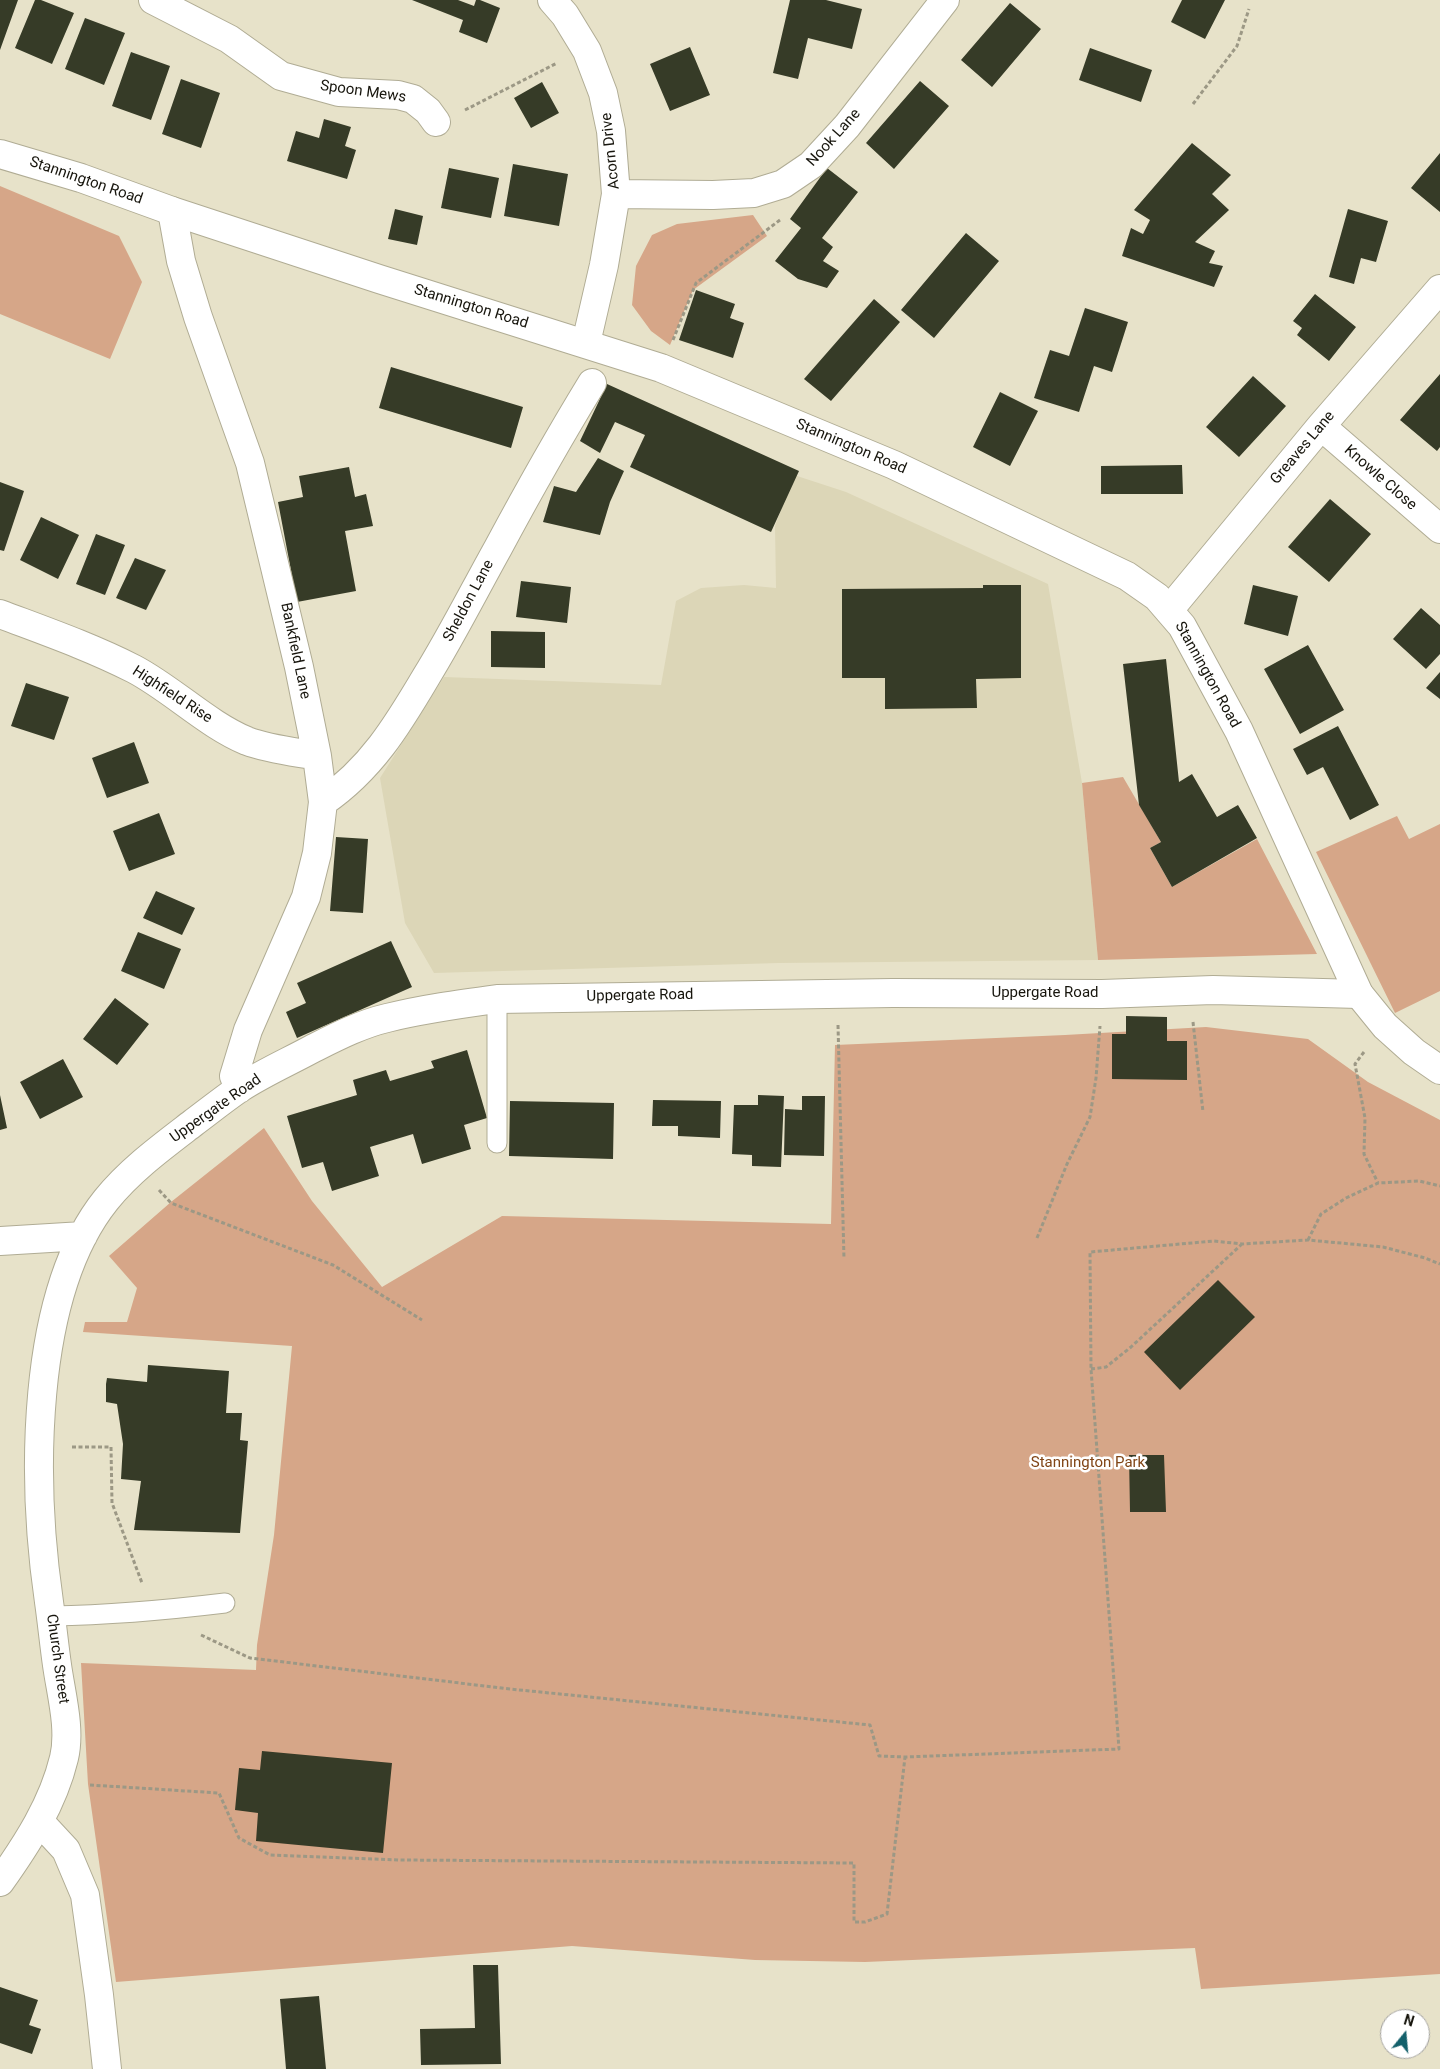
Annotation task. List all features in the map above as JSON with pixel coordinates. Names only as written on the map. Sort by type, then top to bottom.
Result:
[{"type":"street","name":"Spoon Mews","points":[[153,0],[229,39],[281,76],[339,92],[398,95],[413,99],[428,111],[436,122]]},
{"type":"street","name":"Acorn Drive","points":[[552,0],[565,15],[587,51],[603,93],[611,131],[616,194],[604,265],[586,343]]},
{"type":"street","name":"Nook Lane","points":[[616,194],[713,195],[754,193],[783,184],[812,165],[847,126],[945,0]]},
{"type":"street","name":"Stannington Road","points":[[0,154],[81,178],[172,211],[379,279],[662,368],[894,465],[1107,565],[1140,584],[1157,597],[1169,610],[1190,641],[1239,731],[1359,994],[1385,1026],[1414,1052],[1440,1070]]},
{"type":"street","name":"Bankfield Lane","points":[[172,211],[181,261],[198,317],[250,463],[280,585],[317,756],[323,802],[317,853],[306,897],[248,1030],[234,1076],[240,1089]]},
{"type":"street","name":"Greaves Lane","points":[[1169,610],[1321,426],[1440,288]]},
{"type":"street","name":"Sheldon Lane","points":[[323,802],[345,787],[364,768],[400,721],[448,641],[532,483],[592,383]]},
{"type":"street","name":"Knowle Close","points":[[1321,426],[1440,529]]},
{"type":"street","name":"Highfield Rise","points":[[0,614],[97,652],[134,669],[163,686],[210,720],[247,741],[317,756]]},
{"type":"street","name":"Uppergate Road","points":[[83,1236],[106,1200],[137,1168],[240,1089],[341,1034],[385,1018],[442,1006],[497,999],[1102,994],[1213,990],[1359,994]]},
{"type":"street","points":[[0,1241],[83,1236]]},
{"type":"street","name":"Church Street","points":[[0,1882],[40,1822],[65,1755],[65,1721],[40,1524],[39,1447],[42,1398],[53,1323],[65,1280],[83,1236]]},
{"type":"street","points":[[40,1822],[66,1850],[85,1896],[107,2069]]},
{"type":"lane","points":[[497,999],[497,1143]]},
{"type":"lane","points":[[52,1616],[104,1616],[225,1603]]},
{"type":"path","points":[[1193,104],[1237,46],[1249,9]]},
{"type":"path","points":[[436,122],[479,104],[552,65],[587,51]]},
{"type":"path","points":[[662,368],[696,283],[778,223],[783,215]]},
{"type":"path","points":[[1190,992],[1203,1112]]},
{"type":"path","points":[[1037,1238],[1067,1164],[1090,1117],[1096,1078],[1102,994]]},
{"type":"path","points":[[837,995],[844,1259]]},
{"type":"path","points":[[1378,1183],[1364,1154],[1365,1118],[1354,1064],[1385,1026]]},
{"type":"path","points":[[137,1168],[171,1202],[333,1265],[422,1320]]},
{"type":"path","points":[[1308,1240],[1321,1214],[1346,1198],[1378,1183],[1419,1180],[1440,1186]]},
{"type":"path","points":[[197,1633],[250,1658],[510,1689],[870,1725],[879,1756],[904,1757],[1118,1749],[1091,1369],[1090,1252],[1214,1241],[1242,1244],[1308,1240],[1383,1247],[1440,1264]]},
{"type":"path","points":[[1091,1369],[1106,1366],[1131,1347],[1242,1244]]},
{"type":"path","points":[[39,1447],[111,1447],[112,1503],[153,1612]]},
{"type":"path","points":[[55,1786],[88,1784],[220,1793],[240,1838],[270,1855],[400,1860],[854,1863],[854,1922],[866,1922],[888,1914],[904,1757]]},
{"type":"shaded area","points":[[794,475],[846,492],[1048,584],[1082,783],[1098,960],[779,963],[434,973],[405,923],[380,778],[444,677],[661,685],[676,601],[701,588],[744,585],[776,588],[775,526]]},
{"type":"green space","points":[[0,186],[119,236],[142,282],[110,359],[0,314]]},
{"type":"green space","points":[[753,215],[767,236],[693,290],[670,345],[651,331],[632,305],[636,266],[652,235],[677,224]]},
{"type":"green space","points":[[1123,777],[1161,842],[1150,848],[1172,887],[1257,839],[1317,954],[1098,960],[1082,783]]},
{"type":"green space","points":[[1397,816],[1409,839],[1440,824],[1440,991],[1395,1013],[1316,852]]},
{"type":"green space","name":"Stannington Park","points":[[1206,1027],[1308,1039],[1368,1082],[1440,1120],[1440,1974],[1201,1989],[1195,1948],[865,1962],[755,1960],[572,1946],[116,1982],[88,1784],[81,1663],[256,1670],[257,1645],[274,1535],[292,1346],[83,1332],[85,1322],[127,1322],[137,1288],[109,1256],[171,1202],[264,1128],[312,1201],[382,1287],[502,1216],[831,1224],[835,1045]]},
{"type":"building","points":[[0,0],[18,0],[0,50]]},
{"type":"building","points":[[35,0],[41,0],[74,13],[52,64],[15,48]]},
{"type":"building","points":[[412,0],[458,0],[474,6],[476,0],[480,0],[500,8],[487,43],[459,32],[463,20]]},
{"type":"building","points":[[790,0],[826,0],[862,9],[852,49],[808,38],[798,79],[773,73]]},
{"type":"building","points":[[1182,0],[1225,0],[1205,39],[1171,22]]},
{"type":"building","points":[[1010,3],[1041,29],[992,87],[961,60]]},
{"type":"building","points":[[85,18],[125,33],[104,85],[65,69]]},
{"type":"building","points":[[690,47],[710,95],[670,111],[650,64]]},
{"type":"building","points":[[1090,48],[1152,70],[1141,102],[1079,80]]},
{"type":"building","points":[[131,52],[170,66],[151,120],[112,106]]},
{"type":"building","points":[[181,79],[220,93],[201,148],[162,134]]},
{"type":"building","points":[[920,81],[949,106],[894,169],[866,143]]},
{"type":"building","points":[[542,82],[559,113],[531,128],[514,98]]},
{"type":"building","points":[[324,119],[351,127],[345,146],[356,150],[347,179],[287,161],[296,131],[319,138]]},
{"type":"building","points":[[1192,143],[1231,175],[1212,194],[1229,210],[1195,242],[1215,251],[1209,263],[1223,266],[1214,287],[1122,256],[1131,228],[1143,234],[1150,220],[1134,210]]},
{"type":"building","points":[[1440,153],[1440,212],[1411,188]]},
{"type":"building","points":[[513,164],[568,174],[559,226],[504,216]]},
{"type":"building","points":[[449,168],[499,178],[491,218],[441,208]]},
{"type":"building","points":[[827,168],[858,192],[822,238],[833,247],[823,261],[839,271],[827,288],[798,279],[775,261],[801,228],[790,219]]},
{"type":"building","points":[[395,209],[423,216],[417,245],[388,239]]},
{"type":"building","points":[[1348,209],[1388,221],[1376,262],[1361,258],[1354,284],[1329,277]]},
{"type":"building","points":[[966,233],[999,261],[934,338],[901,310]]},
{"type":"building","points":[[696,290],[735,304],[730,318],[744,323],[733,358],[679,340]]},
{"type":"building","points":[[1315,294],[1356,327],[1329,361],[1297,335],[1302,328],[1293,321]]},
{"type":"building","points":[[874,299],[900,322],[831,401],[804,379]]},
{"type":"building","points":[[1085,308],[1128,322],[1112,372],[1094,366],[1079,412],[1034,398],[1050,350],[1069,356]]},
{"type":"building","points":[[391,367],[523,407],[511,448],[379,408]]},
{"type":"building","points":[[1440,374],[1440,447],[1437,451],[1400,420]]},
{"type":"building","points":[[1253,376],[1286,406],[1239,457],[1206,427]]},
{"type":"building","points":[[607,384],[799,471],[771,532],[630,467],[645,435],[615,422],[600,453],[580,441]]},
{"type":"building","points":[[1000,392],[1038,411],[1010,466],[973,447]]},
{"type":"building","points":[[598,458],[624,471],[610,502],[600,535],[543,522],[554,486],[576,492]]},
{"type":"building","points":[[1182,465],[1183,494],[1101,494],[1101,466]]},
{"type":"building","points":[[349,467],[355,497],[366,494],[373,526],[345,531],[356,591],[297,602],[278,502],[303,497],[299,476]]},
{"type":"building","points":[[0,482],[24,491],[4,551],[0,550]]},
{"type":"building","points":[[1330,499],[1371,534],[1329,582],[1288,547]]},
{"type":"building","points":[[41,517],[79,535],[58,579],[20,560]]},
{"type":"building","points":[[96,534],[125,545],[105,595],[76,584]]},
{"type":"building","points":[[135,558],[166,570],[146,610],[116,598]]},
{"type":"building","points":[[521,581],[571,587],[567,623],[516,617]]},
{"type":"building","points":[[983,585],[1021,585],[1021,678],[976,679],[977,708],[885,709],[885,678],[842,678],[842,589],[983,588]]},
{"type":"building","points":[[1253,585],[1298,596],[1288,636],[1244,624]]},
{"type":"building","points":[[1421,608],[1440,625],[1440,654],[1426,669],[1393,639]]},
{"type":"building","points":[[491,631],[545,632],[545,668],[491,667]]},
{"type":"building","points":[[1308,645],[1344,710],[1300,734],[1264,669]]},
{"type":"building","points":[[1166,659],[1179,782],[1192,774],[1217,817],[1238,805],[1257,838],[1172,887],[1150,848],[1161,842],[1139,805],[1123,664]]},
{"type":"building","points":[[1440,672],[1440,699],[1426,688]]},
{"type":"building","points":[[26,683],[69,697],[54,740],[11,726]]},
{"type":"building","points":[[1338,726],[1379,805],[1350,820],[1323,767],[1307,775],[1293,749]]},
{"type":"building","points":[[134,742],[149,783],[107,798],[92,758]]},
{"type":"building","points":[[159,813],[175,854],[129,871],[113,831]]},
{"type":"building","points":[[336,837],[368,839],[363,913],[330,911]]},
{"type":"building","points":[[156,891],[195,908],[182,935],[143,918]]},
{"type":"building","points":[[138,932],[181,949],[164,989],[121,971]]},
{"type":"building","points":[[391,941],[412,987],[297,1038],[286,1012],[306,1003],[297,983]]},
{"type":"building","points":[[115,998],[149,1024],[117,1065],[83,1039]]},
{"type":"building","points":[[1126,1016],[1167,1017],[1167,1041],[1187,1041],[1187,1080],[1112,1079],[1112,1034],[1126,1034]]},
{"type":"building","points":[[467,1050],[487,1118],[464,1125],[471,1149],[422,1164],[413,1134],[370,1147],[379,1176],[332,1191],[323,1162],[302,1168],[287,1116],[357,1095],[353,1080],[386,1070],[390,1081],[434,1068],[431,1061]]},
{"type":"building","points":[[63,1059],[83,1097],[40,1119],[20,1082]]},
{"type":"building","points":[[0,1095],[7,1128],[0,1130]]},
{"type":"building","points":[[758,1095],[784,1096],[781,1167],[752,1166],[752,1155],[732,1154],[734,1105],[758,1105]]},
{"type":"building","points":[[802,1096],[825,1096],[824,1156],[784,1155],[785,1109],[802,1110]]},
{"type":"building","points":[[653,1100],[721,1101],[720,1138],[678,1136],[678,1126],[652,1126]]},
{"type":"building","points":[[510,1101],[614,1103],[613,1159],[509,1156]]},
{"type":"building","points":[[1218,1280],[1255,1317],[1180,1390],[1144,1352]]},
{"type":"building","points":[[148,1365],[229,1371],[226,1413],[242,1413],[240,1440],[248,1441],[240,1533],[134,1530],[141,1481],[121,1479],[123,1444],[117,1404],[106,1402],[106,1384],[107,1378],[147,1382]]},
{"type":"building","points":[[1129,1455],[1164,1455],[1166,1512],[1130,1512]]},
{"type":"building","points":[[262,1751],[392,1763],[383,1853],[256,1841],[258,1813],[235,1810],[239,1768],[260,1770]]},
{"type":"building","points":[[473,1965],[498,1965],[501,2064],[421,2065],[420,2029],[475,2028]]},
{"type":"building","points":[[0,1987],[38,2000],[29,2025],[41,2029],[32,2054],[0,2043]]},
{"type":"building","points":[[319,1996],[326,2069],[286,2069],[280,1999]]}]
